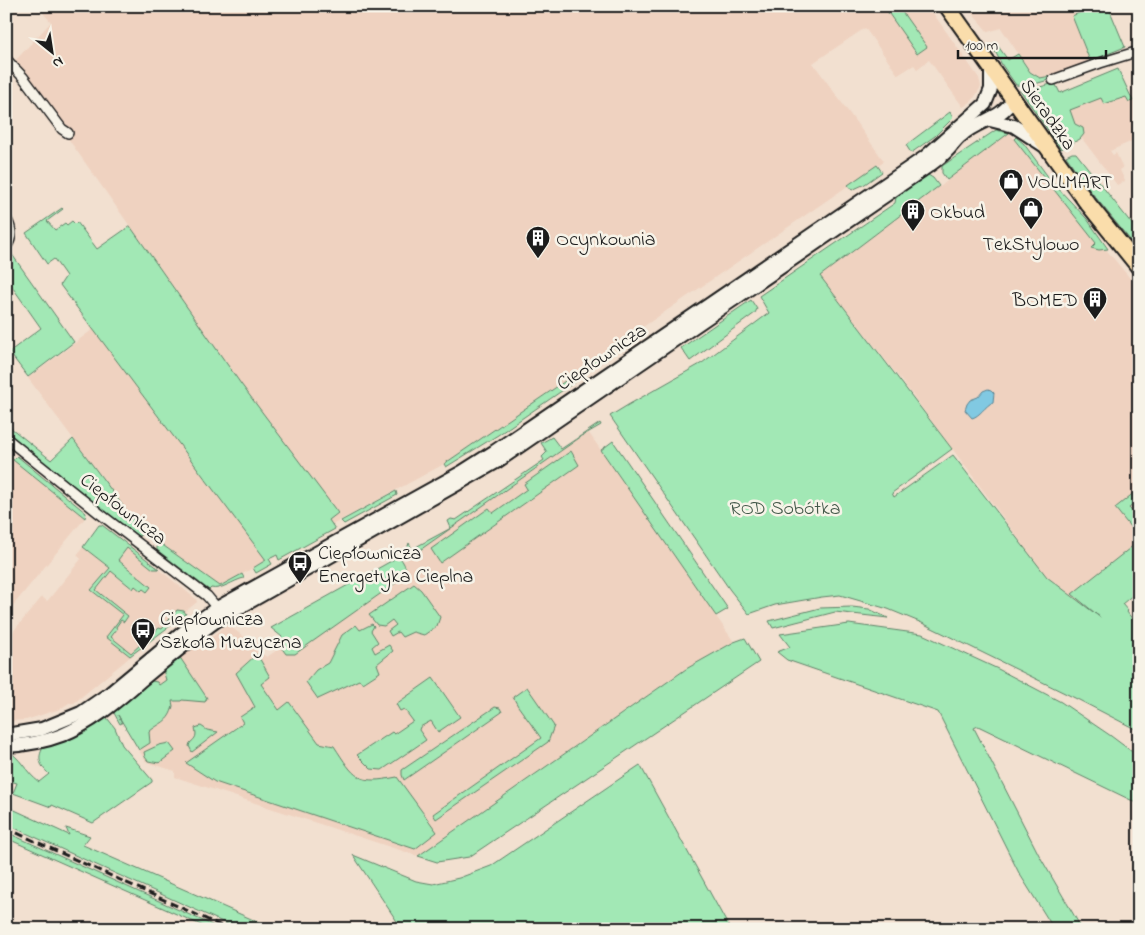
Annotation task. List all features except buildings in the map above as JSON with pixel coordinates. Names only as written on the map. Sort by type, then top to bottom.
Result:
[{"type":"main road","name":"Sieradzka","points":[[947,6],[1086,200],[1138,264]]},
{"type":"main road","points":[[985,104],[991,90],[991,68]]},
{"type":"main road","points":[[985,104],[1013,99]]},
{"type":"main road","name":"Ciepłownicza","points":[[6,746],[34,743],[54,737],[92,719],[116,703],[180,648],[234,610],[457,486],[498,461],[930,165],[943,155],[967,130],[979,123],[990,120],[1004,111],[1013,99]]},
{"type":"main road","name":"Ciepłownicza","points":[[6,735],[42,729],[81,713],[110,693],[187,629],[217,608],[462,472],[914,165],[985,104]]},
{"type":"main road","points":[[990,120],[1014,126],[1049,149]]},
{"type":"street","points":[[1054,80],[1139,51]]},
{"type":"street","points":[[6,59],[68,133]]},
{"type":"street","points":[[6,218],[11,233],[10,241],[6,247]]},
{"type":"street","name":"Ciepłownicza","points":[[6,438],[99,513],[204,593],[217,608]]},
{"type":"street","points":[[216,622],[217,608],[234,610]]},
{"type":"shaded area","points":[[37,6],[928,6],[979,78],[981,87],[972,101],[963,107],[929,60],[917,69],[914,65],[898,75],[865,28],[813,63],[884,161],[444,464],[220,586],[141,530],[28,378],[92,330],[90,326],[163,273],[67,137],[69,129],[15,61],[51,22]]},
{"type":"shaded area","points":[[966,6],[1095,6],[1072,16],[1090,61],[1063,72],[1046,77],[1038,77],[1030,71],[1001,28],[988,32]]},
{"type":"shaded area","points":[[1118,69],[1133,102],[1136,101],[1139,107],[1139,138],[1110,151],[1113,155],[1116,153],[1123,168],[1120,170],[1125,181],[1117,185],[1056,104],[1059,93]]},
{"type":"shaded area","points":[[1009,133],[1139,289],[1139,580],[1096,614],[1047,577],[908,389],[820,276]]},
{"type":"shaded area","points":[[589,433],[734,642],[686,669],[418,856],[175,777],[175,771],[146,762],[118,715],[124,710],[124,704],[194,643],[196,646],[200,643],[202,646],[224,626],[228,625],[254,644],[257,651],[267,657],[582,436]]},
{"type":"shaded area","points":[[6,454],[85,518],[6,614]]},
{"type":"shaded area","points":[[128,545],[196,599],[197,602],[74,703],[69,703],[60,709],[26,720],[6,721],[6,640],[42,597],[47,601],[49,599],[81,559],[77,555],[83,547],[110,568]]},
{"type":"green space","points":[[894,6],[898,6],[927,47],[917,54],[887,11]]},
{"type":"green space","points":[[1095,6],[1108,6],[1125,47],[1090,61],[1072,16]]},
{"type":"green space","points":[[995,42],[1008,60],[1018,54],[1030,72],[1040,78],[1051,76],[1052,79],[1028,86],[1016,85],[1002,65],[992,45]]},
{"type":"green space","points":[[1118,69],[1133,101],[1129,102],[1126,97],[1104,104],[1101,98],[1070,110],[1075,124],[1083,128],[1084,134],[1080,139],[1061,149],[1020,90],[1055,83],[1060,93]]},
{"type":"green space","points":[[950,112],[953,118],[935,136],[911,153],[906,145]]},
{"type":"green space","points":[[996,130],[1009,133],[947,180],[942,173],[942,166]]},
{"type":"green space","points":[[1016,137],[1024,144],[1052,182],[1087,219],[1108,249],[1099,250],[1091,248],[1096,243],[1014,139]]},
{"type":"green space","points":[[1076,153],[1139,233],[1139,251],[1088,188],[1066,156]]},
{"type":"green space","points":[[877,165],[882,172],[865,184],[852,190],[848,185]]},
{"type":"green space","name":"ROD Sobótka","points":[[928,175],[939,186],[820,276],[952,449],[892,493],[894,497],[953,455],[1047,577],[1101,618],[1072,594],[1139,541],[1139,590],[1122,604],[1139,628],[1139,731],[922,623],[888,609],[840,595],[775,605],[749,614],[730,590],[610,416],[702,363],[769,313],[759,296],[895,203],[896,197]]},
{"type":"green space","points":[[62,208],[47,221],[55,230],[65,223],[67,225],[72,221],[75,224],[77,222],[97,249],[130,226],[241,384],[338,513],[329,520],[335,529],[279,560],[277,555],[269,559],[272,564],[256,573],[253,568],[266,560],[60,285],[66,276],[54,259],[47,264],[26,233]]},
{"type":"green space","points":[[11,253],[74,342],[28,377],[9,352],[41,328],[6,278],[6,259]]},
{"type":"green space","points":[[751,300],[757,309],[755,313],[690,361],[681,348]]},
{"type":"green space","points":[[612,349],[579,379],[498,435],[446,467],[444,464]]},
{"type":"green space","points":[[600,423],[601,425],[582,436],[410,557],[407,549],[409,543],[412,549],[451,528],[448,521],[451,519],[456,520],[544,460],[542,457],[547,452],[541,443],[552,437],[561,449]]},
{"type":"green space","points":[[6,424],[51,460],[73,439],[141,530],[146,533],[138,536],[93,502],[6,432]]},
{"type":"green space","points":[[613,441],[728,609],[716,616],[601,450]]},
{"type":"green space","points":[[571,451],[579,465],[440,563],[431,549],[489,508],[493,513],[527,489],[524,484]]},
{"type":"green space","points":[[17,456],[86,513],[85,518],[13,460]]},
{"type":"green space","points":[[396,491],[397,495],[344,524],[341,521]]},
{"type":"green space","points":[[1135,492],[1139,495],[1139,500],[1129,508],[1139,518],[1139,538],[1115,508]]},
{"type":"green space","points":[[99,525],[102,525],[159,569],[153,569],[127,548],[118,560],[151,587],[147,592],[143,589],[141,591],[135,586],[133,589],[111,571],[96,590],[128,616],[124,622],[121,620],[111,637],[131,653],[159,628],[162,629],[177,610],[184,611],[186,614],[130,656],[106,637],[123,615],[91,590],[110,568],[83,547]]},
{"type":"green space","points":[[157,541],[220,586],[242,574],[244,578],[223,587],[211,588],[209,590],[157,550]]},
{"type":"green space","points":[[391,553],[397,555],[402,561],[407,575],[295,654],[286,654],[278,643],[282,637],[271,628],[393,560]]},
{"type":"green space","points":[[414,584],[421,590],[440,617],[437,626],[424,635],[413,632],[402,637],[398,632],[391,636],[388,631],[396,625],[392,620],[384,626],[377,625],[369,615]]},
{"type":"green space","points":[[852,607],[869,609],[888,618],[835,612],[773,628],[769,621],[820,608]]},
{"type":"green space","points":[[372,624],[374,626],[371,631],[378,642],[372,647],[375,653],[389,645],[393,651],[377,664],[380,672],[363,683],[359,680],[318,699],[306,682],[316,670],[328,663],[342,635],[356,625],[360,630]]},
{"type":"green space","points":[[849,624],[922,634],[998,669],[1061,702],[1139,757],[1139,804],[978,726],[974,728],[1039,855],[1082,929],[1054,929],[1019,873],[938,712],[787,660],[777,652],[790,647],[780,634]]},
{"type":"green space","points":[[745,638],[759,662],[469,857],[437,862],[418,856],[686,669],[734,642]]},
{"type":"green space","points":[[257,654],[270,677],[261,684],[279,710],[289,702],[319,743],[334,746],[347,765],[358,776],[373,780],[397,777],[437,832],[415,849],[215,782],[186,763],[243,723],[240,717],[255,707],[236,673]]},
{"type":"green space","points":[[179,656],[207,698],[205,702],[172,701],[173,706],[169,716],[164,722],[149,732],[150,743],[139,750],[118,715],[122,723],[120,724],[114,709],[153,678],[145,686],[152,681],[157,682],[159,685],[166,680],[163,670]]},
{"type":"green space","points":[[433,678],[460,717],[438,732],[431,721],[420,727],[419,730],[426,740],[382,770],[371,769],[357,755],[413,721],[404,709],[400,711],[396,704]]},
{"type":"green space","points":[[527,687],[554,726],[548,742],[436,819],[433,814],[541,738],[513,697]]},
{"type":"green space","points":[[495,707],[500,708],[502,712],[404,780],[402,770]]},
{"type":"green space","points":[[102,717],[108,719],[115,728],[122,745],[152,782],[93,823],[52,805],[51,807],[13,793],[17,783],[6,780],[6,750],[15,756],[39,782],[49,774],[40,761],[40,754],[44,746]]},
{"type":"green space","points":[[201,726],[207,730],[218,732],[192,752],[189,746],[196,737],[195,728]]},
{"type":"green space","points":[[169,743],[175,751],[159,763],[148,761],[145,757],[144,752],[159,745]]},
{"type":"green space","points":[[640,765],[730,929],[402,929],[353,855],[416,881],[433,884],[459,878],[491,866]]},
{"type":"green space","points":[[6,806],[69,835],[66,828],[90,836],[83,845],[274,929],[238,929],[6,824]]},
{"type":"green space","points":[[6,832],[221,929],[210,929],[6,838]]},
{"type":"water","points":[[988,389],[994,393],[993,402],[972,418],[965,410],[967,404],[970,400],[978,397],[983,391]]},
{"type":"railway","points":[[6,828],[228,929]]},
{"type":"place","name":"VOLLMART","points":[[1011,202]]},
{"type":"place","name":"TekStylowo","points":[[1031,230]]},
{"type":"place","name":"Okbud","points":[[913,232]]},
{"type":"place","name":"Ocynkownia","points":[[538,259]]},
{"type":"place","name":"BOMED","points":[[1095,320]]},
{"type":"place","name":"Ciepłownicza Energetyka Cieplna","points":[[300,584]]},
{"type":"place","name":"Ciepłownicza Szkoła Muzyczna","points":[[143,651]]}]
